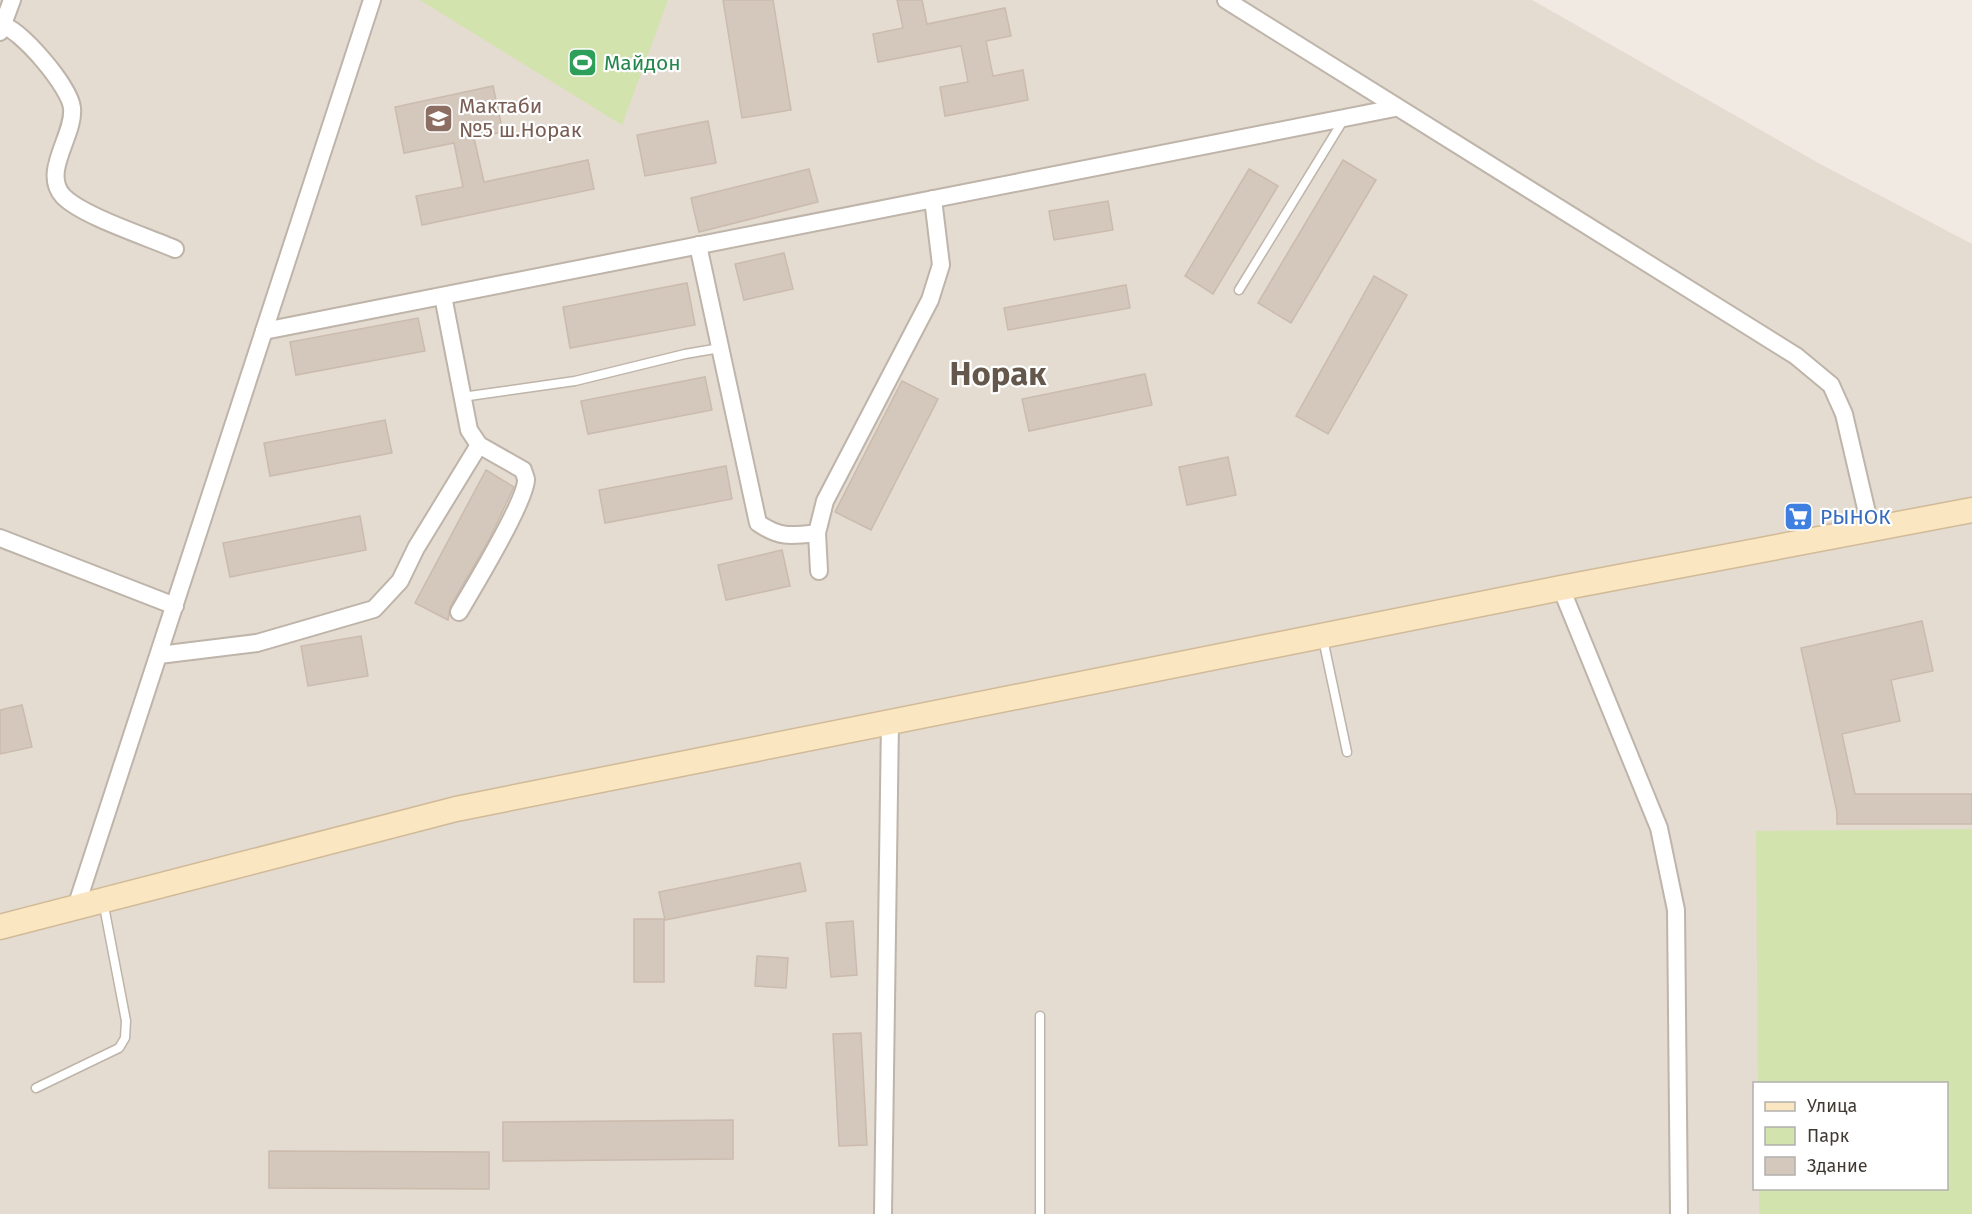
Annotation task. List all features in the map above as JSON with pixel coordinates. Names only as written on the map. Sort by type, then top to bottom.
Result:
[{"type":"main road","points":[[0,927],[456,809],[1561,588],[1972,510]]},
{"type":"street","points":[[12,0],[1,27],[30,43],[68,94],[72,116],[58,162],[56,182],[63,195],[81,208],[175,249]]},
{"type":"street","points":[[76,907],[372,0]]},
{"type":"street","points":[[1226,0],[1395,108],[1796,356],[1831,385],[1844,414],[1871,530]]},
{"type":"street","points":[[264,331],[1395,108]]},
{"type":"street","points":[[819,571],[817,533],[825,501],[930,300],[941,265],[933,199]]},
{"type":"street","points":[[698,245],[758,524],[775,534],[792,536],[817,533]]},
{"type":"street","points":[[443,296],[469,430],[479,445],[523,470],[526,479],[524,491],[500,541],[459,612]]},
{"type":"street","points":[[159,655],[257,643],[374,609],[400,580],[416,548],[479,445]]},
{"type":"street","points":[[0,538],[175,606]]},
{"type":"street","points":[[1561,588],[1659,828],[1676,910],[1679,1214]]},
{"type":"street","points":[[883,1214],[890,721]]},
{"type":"lane","points":[[1239,290],[1345,118]]},
{"type":"lane","points":[[461,397],[575,381],[685,354],[720,348]]},
{"type":"lane","points":[[1323,635],[1347,752]]},
{"type":"lane","points":[[36,1088],[119,1048],[125,1038],[126,1021],[103,901]]},
{"type":"lane","points":[[1040,1016],[1040,1214]]},
{"type":"shaded area","name":"Норак","points":[[0,0],[1532,0],[1822,165],[1972,244],[1972,1214],[0,1214]]},
{"type":"green space","name":"Майдон","points":[[420,0],[668,0],[622,125]]},
{"type":"green space","points":[[1972,829],[1972,1214],[1759,1214],[1759,1190],[1948,1190],[1948,1082],[1758,1082],[1756,831]]},
{"type":"building","points":[[723,0],[773,0],[791,110],[742,118]]},
{"type":"building","points":[[897,0],[922,0],[927,24],[1005,8],[1011,36],[986,41],[993,76],[1023,70],[1028,100],[945,116],[940,87],[968,82],[961,46],[878,62],[873,34],[903,28]]},
{"type":"building","points":[[493,86],[503,132],[474,138],[484,182],[588,160],[594,189],[422,225],[416,196],[463,187],[454,143],[404,153],[395,107]]},
{"type":"building","points":[[708,121],[716,163],[645,176],[637,135]]},
{"type":"building","points":[[1343,160],[1376,180],[1291,323],[1258,303]]},
{"type":"building","points":[[809,169],[818,202],[699,232],[691,198]]},
{"type":"building","points":[[1249,169],[1278,186],[1213,294],[1185,276]]},
{"type":"building","points":[[1108,201],[1113,230],[1054,240],[1049,211]]},
{"type":"building","points":[[784,253],[793,289],[744,300],[735,264]]},
{"type":"building","points":[[1374,276],[1407,295],[1328,434],[1296,416]]},
{"type":"building","points":[[687,283],[695,325],[570,348],[563,307]]},
{"type":"building","points":[[1126,285],[1130,308],[1008,330],[1004,308]]},
{"type":"building","points":[[418,318],[425,351],[296,375],[290,342]]},
{"type":"building","points":[[1145,374],[1152,405],[1029,431],[1022,399]]},
{"type":"building","points":[[705,377],[712,410],[588,434],[581,401]]},
{"type":"building","points":[[902,381],[938,399],[871,530],[835,512]]},
{"type":"building","points":[[385,420],[392,453],[270,476],[264,443]]},
{"type":"building","points":[[1228,457],[1236,495],[1187,505],[1179,467]]},
{"type":"building","points":[[726,466],[732,499],[605,523],[599,490]]},
{"type":"building","points":[[486,470],[514,487],[489,540],[450,607],[448,620],[415,603]]},
{"type":"building","points":[[360,516],[366,550],[230,577],[223,543]]},
{"type":"building","points":[[782,550],[790,586],[726,600],[718,565]]},
{"type":"building","points":[[1922,621],[1933,671],[1891,680],[1900,721],[1842,734],[1855,794],[1972,794],[1972,824],[1837,824],[1837,812],[1801,648]]},
{"type":"building","points":[[361,636],[368,676],[308,686],[301,646]]},
{"type":"building","points":[[22,705],[32,747],[0,754],[0,710]]},
{"type":"building","points":[[800,863],[806,891],[665,920],[659,892]]},
{"type":"building","points":[[634,919],[664,919],[664,982],[634,982]]},
{"type":"building","points":[[853,921],[857,975],[831,977],[826,923]]},
{"type":"building","points":[[757,956],[788,958],[786,988],[755,986]]},
{"type":"building","points":[[861,1033],[867,1145],[839,1146],[833,1034]]},
{"type":"building","points":[[733,1120],[733,1159],[503,1161],[503,1122]]},
{"type":"building","points":[[269,1151],[489,1152],[489,1189],[269,1188]]},
{"type":"place","name":"Майдон","points":[[583,63]]},
{"type":"place","name":"Мактаби №5 ш.Норак","points":[[438,118]]},
{"type":"place","name":"РЫНОК","points":[[1799,517]]},
{"type":"district","name":"Норак","points":[[998,374]]}]
